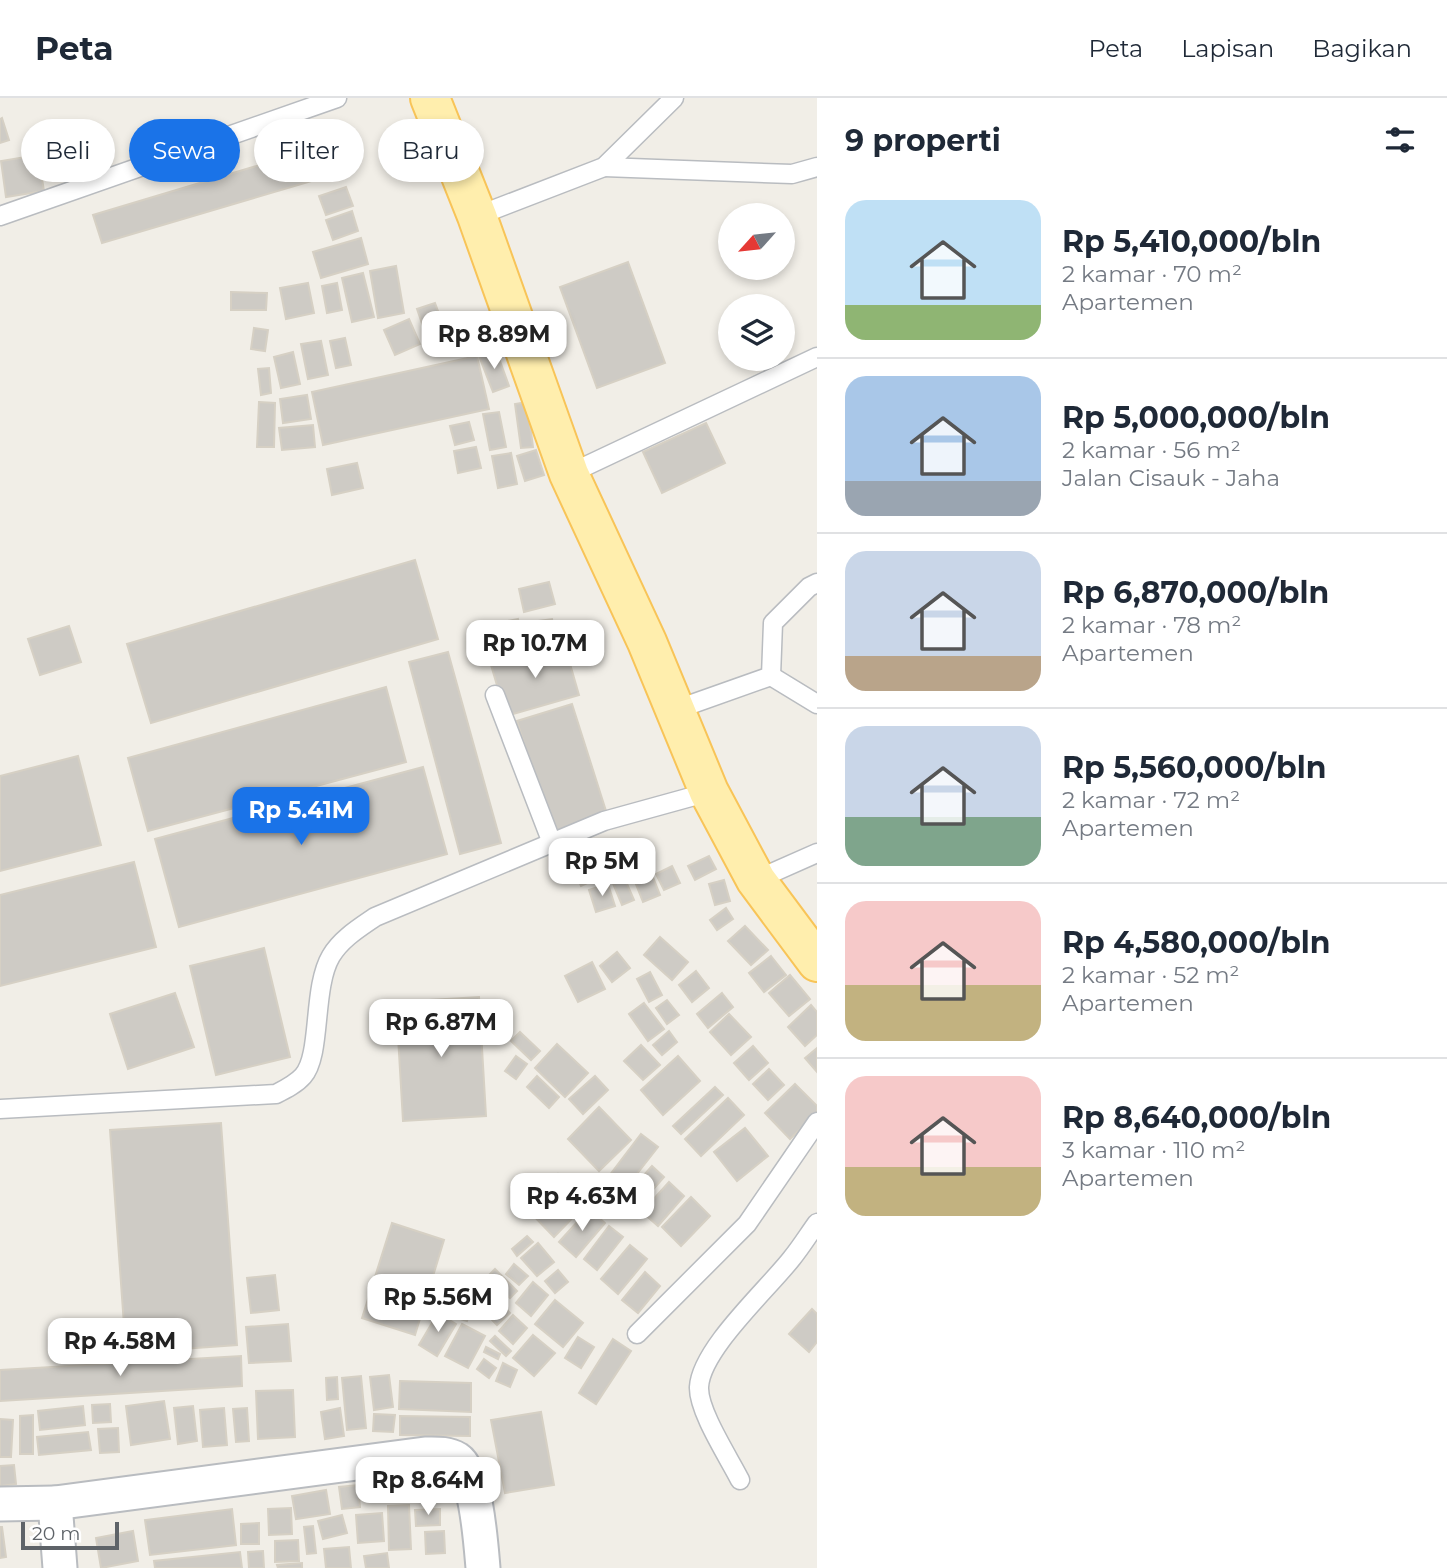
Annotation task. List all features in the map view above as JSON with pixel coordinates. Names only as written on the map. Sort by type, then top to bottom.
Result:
[{"type":"main road","points":[[430,98],[477,216],[569,474],[647,642],[709,792],[755,880],[817,962]]},
{"type":"street","points":[[0,1504],[55,1503],[425,1454],[446,1454],[460,1460],[467,1472],[473,1493],[484,1568]]},
{"type":"street","points":[[55,1503],[60,1568]]},
{"type":"lane","points":[[0,216],[337,98]]},
{"type":"lane","points":[[604,167],[674,98]]},
{"type":"lane","points":[[477,216],[604,167],[792,174],[817,167]]},
{"type":"lane","points":[[569,474],[817,357]]},
{"type":"lane","points":[[771,676],[773,623],[809,587],[817,583]]},
{"type":"lane","points":[[675,710],[771,676]]},
{"type":"lane","points":[[771,676],[817,704]]},
{"type":"lane","points":[[495,695],[552,844]]},
{"type":"lane","points":[[0,1109],[276,1094],[292,1086],[305,1074],[312,1058],[320,982],[331,956],[350,934],[375,916],[604,821],[709,792]]},
{"type":"lane","points":[[755,880],[817,853]]},
{"type":"lane","points":[[637,1334],[747,1224],[817,1122]]},
{"type":"lane","points":[[740,1480],[708,1420],[699,1389],[703,1369],[716,1347],[793,1257],[817,1223]]},
{"type":"building","points":[[2,118],[9,140],[0,143],[0,119]]},
{"type":"building","points":[[21,158],[21,182],[42,182],[44,191],[6,197],[1,161]]},
{"type":"building","points":[[254,167],[254,182],[308,182],[102,243],[93,215],[203,182],[240,182],[240,171]]},
{"type":"building","points":[[346,187],[353,206],[326,215],[319,196]]},
{"type":"building","points":[[352,211],[358,231],[333,240],[326,220]]},
{"type":"building","points":[[361,238],[368,264],[321,278],[313,252]]},
{"type":"building","points":[[628,262],[665,363],[597,388],[560,287]]},
{"type":"building","points":[[396,266],[404,313],[378,318],[370,271]]},
{"type":"building","points":[[363,273],[374,317],[352,322],[342,278]]},
{"type":"building","points":[[308,283],[314,313],[286,319],[280,288]]},
{"type":"building","points":[[337,283],[342,310],[327,313],[322,286]]},
{"type":"building","points":[[231,292],[267,293],[266,310],[231,310]]},
{"type":"building","points":[[435,303],[447,335],[428,341],[417,309]]},
{"type":"building","points":[[409,319],[420,344],[395,355],[384,330]]},
{"type":"building","points":[[254,328],[268,330],[265,351],[251,349]]},
{"type":"building","points":[[345,338],[351,365],[336,368],[330,341]]},
{"type":"building","points":[[321,341],[328,375],[308,379],[301,344]]},
{"type":"building","points":[[496,350],[509,386],[493,392],[479,356]]},
{"type":"building","points":[[293,352],[300,384],[281,388],[274,357]]},
{"type":"building","points":[[477,356],[489,409],[323,445],[312,392]]},
{"type":"building","points":[[269,368],[271,393],[261,395],[258,369]]},
{"type":"building","points":[[307,395],[311,419],[283,423],[280,399]]},
{"type":"building","points":[[259,402],[275,403],[274,447],[257,447]]},
{"type":"building","points":[[527,402],[533,447],[521,448],[515,404]]},
{"type":"building","points":[[499,412],[506,447],[490,450],[483,414]]},
{"type":"building","points":[[469,422],[474,440],[455,445],[450,426]]},
{"type":"building","points":[[706,423],[725,463],[662,493],[643,452]]},
{"type":"building","points":[[313,425],[315,447],[282,450],[279,428]]},
{"type":"building","points":[[476,447],[481,468],[458,473],[454,451]]},
{"type":"building","points":[[536,450],[544,475],[525,481],[517,456]]},
{"type":"building","points":[[511,453],[517,484],[498,488],[492,456]]},
{"type":"building","points":[[357,463],[363,488],[332,495],[327,469]]},
{"type":"building","points":[[415,560],[438,639],[151,723],[127,644]]},
{"type":"building","points":[[549,582],[555,604],[524,612],[519,589]]},
{"type":"building","points":[[518,619],[523,647],[503,651],[498,623]]},
{"type":"building","points":[[552,619],[555,639],[533,643],[530,622]]},
{"type":"building","points":[[69,626],[81,662],[40,675],[28,639]]},
{"type":"building","points":[[564,643],[579,695],[506,716],[491,665]]},
{"type":"building","points":[[448,652],[501,843],[460,854],[409,662]]},
{"type":"building","points":[[386,687],[406,762],[148,831],[128,758]]},
{"type":"building","points":[[572,704],[607,814],[552,832],[517,721]]},
{"type":"building","points":[[78,756],[101,845],[0,871],[0,776]]},
{"type":"building","points":[[423,767],[447,854],[179,927],[155,839]]},
{"type":"building","points":[[620,842],[630,864],[581,886],[572,864]]},
{"type":"building","points":[[709,856],[716,869],[695,880],[688,866]]},
{"type":"building","points":[[134,862],[156,947],[0,986],[0,895]]},
{"type":"building","points":[[647,862],[660,895],[643,902],[630,869]]},
{"type":"building","points":[[672,866],[680,883],[664,890],[656,874]]},
{"type":"building","points":[[624,877],[634,900],[622,905],[612,881]]},
{"type":"building","points":[[724,880],[730,901],[715,905],[709,884]]},
{"type":"building","points":[[608,884],[615,906],[596,912],[589,890]]},
{"type":"building","points":[[726,908],[733,919],[717,930],[710,920]]},
{"type":"building","points":[[745,926],[768,950],[751,965],[728,941]]},
{"type":"building","points":[[660,937],[688,962],[672,980],[644,955]]},
{"type":"building","points":[[264,948],[290,1057],[216,1075],[190,966]]},
{"type":"building","points":[[617,952],[630,968],[612,982],[600,966]]},
{"type":"building","points":[[771,956],[786,975],[764,992],[749,973]]},
{"type":"building","points":[[592,962],[605,989],[578,1002],[565,976]]},
{"type":"building","points":[[696,971],[709,988],[692,1002],[679,985]]},
{"type":"building","points":[[650,972],[662,995],[649,1002],[637,979]]},
{"type":"building","points":[[790,975],[810,999],[789,1016],[769,993]]},
{"type":"building","points":[[175,993],[194,1047],[128,1069],[110,1014]]},
{"type":"building","points":[[722,993],[733,1007],[708,1028],[697,1014]]},
{"type":"building","points":[[479,997],[486,1116],[403,1121],[396,1002]]},
{"type":"building","points":[[667,1000],[679,1015],[667,1024],[656,1008]]},
{"type":"building","points":[[644,1003],[664,1029],[648,1041],[629,1014]]},
{"type":"building","points":[[811,1005],[817,1012],[817,1035],[805,1046],[788,1027]]},
{"type":"building","points":[[729,1014],[751,1037],[731,1055],[710,1032]]},
{"type":"building","points":[[669,1031],[677,1042],[662,1055],[653,1045]]},
{"type":"building","points":[[520,1032],[540,1051],[531,1060],[511,1041]]},
{"type":"building","points":[[557,1044],[588,1073],[565,1097],[535,1068]]},
{"type":"building","points":[[641,1045],[660,1065],[643,1080],[624,1061]]},
{"type":"building","points":[[753,1046],[768,1063],[749,1080],[734,1063]]},
{"type":"building","points":[[817,1048],[817,1072],[805,1058]]},
{"type":"building","points":[[516,1056],[527,1064],[516,1079],[505,1071]]},
{"type":"building","points":[[678,1056],[700,1081],[663,1115],[641,1090]]},
{"type":"building","points":[[769,1069],[784,1085],[768,1100],[753,1084]]},
{"type":"building","points":[[537,1076],[559,1097],[549,1108],[527,1087]]},
{"type":"building","points":[[595,1076],[608,1090],[583,1114],[569,1099]]},
{"type":"building","points":[[795,1084],[817,1106],[817,1113],[790,1139],[765,1113]]},
{"type":"building","points":[[715,1087],[723,1095],[681,1134],[673,1126]]},
{"type":"building","points":[[728,1098],[744,1115],[701,1156],[685,1139]]},
{"type":"building","points":[[599,1107],[631,1140],[599,1171],[568,1139]]},
{"type":"building","points":[[221,1123],[237,1345],[126,1353],[110,1130]]},
{"type":"building","points":[[745,1128],[768,1156],[737,1181],[714,1152]]},
{"type":"building","points":[[641,1134],[658,1147],[625,1189],[609,1176]]},
{"type":"building","points":[[652,1166],[664,1177],[641,1203],[629,1192]]},
{"type":"building","points":[[558,1174],[587,1203],[554,1237],[526,1208]]},
{"type":"building","points":[[669,1182],[684,1196],[658,1226],[642,1212]]},
{"type":"building","points":[[691,1197],[710,1216],[681,1246],[662,1227]]},
{"type":"building","points":[[589,1209],[605,1223],[576,1257],[559,1242]]},
{"type":"building","points":[[392,1223],[444,1240],[415,1335],[362,1318]]},
{"type":"building","points":[[609,1226],[623,1237],[597,1270],[584,1259]]},
{"type":"building","points":[[527,1236],[533,1242],[517,1256],[512,1249]]},
{"type":"building","points":[[538,1243],[554,1262],[537,1276],[521,1258]]},
{"type":"building","points":[[630,1245],[647,1259],[618,1294],[601,1279]]},
{"type":"building","points":[[514,1264],[528,1276],[519,1285],[506,1274]]},
{"type":"building","points":[[495,1269],[517,1291],[510,1298],[488,1276]]},
{"type":"building","points":[[558,1270],[568,1282],[555,1293],[545,1281]]},
{"type":"building","points":[[645,1272],[660,1286],[638,1313],[622,1300]]},
{"type":"building","points":[[275,1275],[279,1310],[251,1313],[247,1278]]},
{"type":"building","points":[[533,1282],[548,1295],[531,1316],[516,1303]]},
{"type":"building","points":[[493,1295],[510,1313],[497,1325],[480,1307]]},
{"type":"building","points":[[555,1300],[583,1323],[563,1347],[535,1324]]},
{"type":"building","points":[[461,1307],[470,1310],[467,1321],[457,1318]]},
{"type":"building","points":[[812,1309],[817,1314],[817,1342],[809,1352],[789,1334]]},
{"type":"building","points":[[438,1313],[456,1324],[437,1356],[419,1345]]},
{"type":"building","points":[[513,1315],[527,1328],[513,1344],[499,1331]]},
{"type":"building","points":[[288,1324],[291,1361],[249,1363],[246,1327]]},
{"type":"building","points":[[462,1324],[485,1336],[468,1368],[445,1356]]},
{"type":"building","points":[[533,1335],[555,1353],[534,1376],[513,1358]]},
{"type":"building","points":[[495,1336],[511,1351],[506,1356],[490,1341]]},
{"type":"building","points":[[578,1337],[594,1347],[581,1368],[565,1358]]},
{"type":"building","points":[[613,1339],[631,1351],[596,1404],[579,1393]]},
{"type":"building","points":[[486,1347],[500,1354],[498,1359],[484,1352]]},
{"type":"building","points":[[241,1356],[242,1386],[0,1401],[0,1370]]},
{"type":"building","points":[[484,1359],[496,1368],[489,1378],[477,1369]]},
{"type":"building","points":[[503,1363],[517,1370],[510,1387],[496,1381]]},
{"type":"building","points":[[389,1375],[393,1407],[374,1410],[370,1377]]},
{"type":"building","points":[[361,1376],[366,1428],[347,1430],[342,1378]]},
{"type":"building","points":[[337,1377],[338,1399],[327,1400],[326,1378]]},
{"type":"building","points":[[400,1381],[471,1383],[471,1412],[399,1409]]},
{"type":"building","points":[[293,1390],[295,1437],[258,1439],[256,1391]]},
{"type":"building","points":[[164,1401],[170,1439],[131,1445],[126,1406]]},
{"type":"building","points":[[110,1404],[111,1422],[93,1423],[92,1405]]},
{"type":"building","points":[[83,1406],[85,1425],[40,1430],[38,1411]]},
{"type":"building","points":[[193,1406],[197,1441],[178,1444],[174,1408]]},
{"type":"building","points":[[224,1408],[227,1445],[203,1447],[200,1410]]},
{"type":"building","points":[[247,1408],[249,1441],[236,1442],[233,1409]]},
{"type":"building","points":[[340,1408],[344,1436],[325,1439],[321,1412]]},
{"type":"building","points":[[541,1412],[554,1485],[505,1493],[491,1420]]},
{"type":"building","points":[[374,1414],[395,1415],[393,1432],[373,1431]]},
{"type":"building","points":[[33,1415],[33,1454],[20,1454],[20,1416]]},
{"type":"building","points":[[400,1416],[470,1417],[470,1436],[400,1435]]},
{"type":"building","points":[[0,1419],[13,1420],[11,1457],[0,1457]]},
{"type":"building","points":[[118,1428],[119,1452],[100,1453],[98,1429]]},
{"type":"building","points":[[88,1432],[91,1450],[39,1455],[37,1437]]},
{"type":"building","points":[[14,1465],[16,1484],[0,1486],[0,1466]]},
{"type":"building","points":[[382,1482],[410,1483],[410,1499],[382,1498]]},
{"type":"building","points":[[416,1482],[438,1482],[438,1501],[416,1501]]},
{"type":"building","points":[[358,1485],[360,1507],[342,1509],[339,1487]]},
{"type":"building","points":[[326,1490],[330,1514],[296,1519],[292,1496]]},
{"type":"building","points":[[409,1505],[411,1549],[389,1550],[388,1506]]},
{"type":"building","points":[[291,1508],[292,1534],[269,1535],[268,1509]]},
{"type":"building","points":[[232,1509],[236,1545],[150,1555],[145,1520]]},
{"type":"building","points":[[440,1509],[440,1525],[416,1526],[415,1510]]},
{"type":"building","points":[[382,1513],[384,1541],[358,1543],[356,1515]]},
{"type":"building","points":[[342,1515],[347,1533],[323,1539],[318,1521]]},
{"type":"building","points":[[259,1523],[259,1544],[241,1544],[241,1524]]},
{"type":"building","points":[[313,1526],[316,1553],[307,1554],[304,1527]]},
{"type":"building","points":[[0,1527],[6,1557],[0,1558]]},
{"type":"building","points":[[133,1531],[138,1561],[101,1568],[96,1538]]},
{"type":"building","points":[[444,1531],[445,1553],[426,1554],[425,1532]]},
{"type":"building","points":[[298,1540],[299,1561],[275,1562],[275,1541]]},
{"type":"building","points":[[349,1547],[351,1568],[326,1568],[324,1549]]},
{"type":"building","points":[[263,1551],[264,1568],[249,1568],[248,1552]]},
{"type":"building","points":[[240,1552],[242,1568],[155,1568],[154,1561]]},
{"type":"building","points":[[387,1553],[389,1568],[366,1568],[364,1556]]},
{"type":"building","points":[[302,1563],[302,1568],[278,1568],[277,1565]]}]
